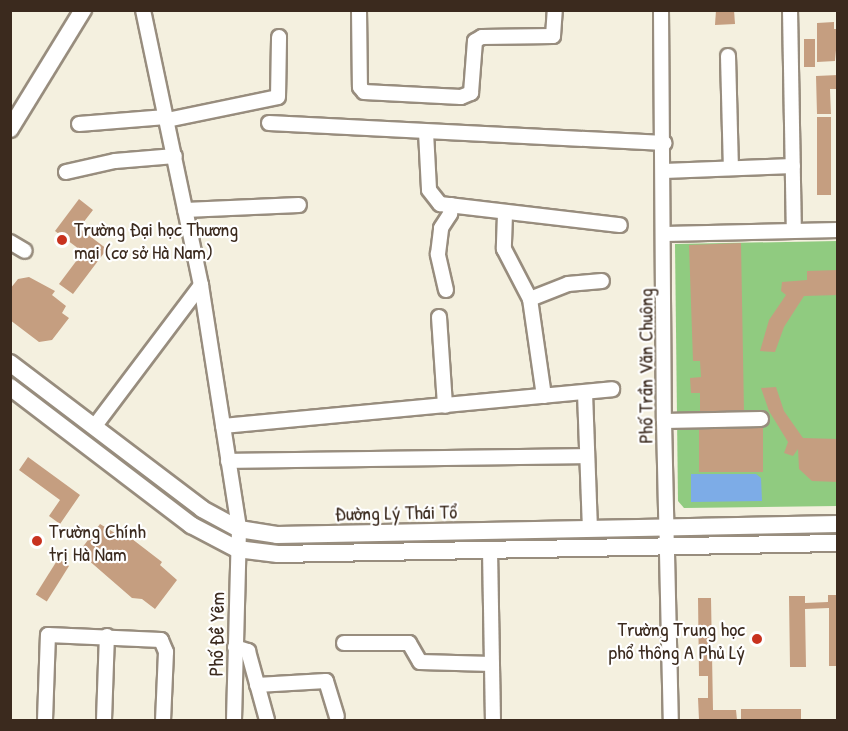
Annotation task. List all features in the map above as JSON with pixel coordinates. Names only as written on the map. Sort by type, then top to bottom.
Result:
[{"type":"main road","points":[[10,129],[83,10]]},
{"type":"main road","name":"Đường Lý Thái Tổ","points":[[10,363],[202,509],[239,529],[277,535],[837,524]]},
{"type":"main road","name":"Đường Lý Thái Tổ","points":[[10,387],[191,525],[237,549],[278,554],[837,543]]},
{"type":"street","name":"Phố Đề Yêm","points":[[143,10],[201,285],[239,529],[234,720]]},
{"type":"street","points":[[359,10],[360,87],[364,92],[461,97],[471,93],[475,41],[482,37],[552,36],[555,10]]},
{"type":"street","name":"Phố Trần Văn Chuông","points":[[661,10],[665,234],[664,421],[671,720]]},
{"type":"street","points":[[790,10],[794,230]]},
{"type":"street","points":[[79,124],[166,118],[278,97],[279,37]]},
{"type":"street","points":[[728,56],[731,168]]},
{"type":"street","points":[[269,123],[664,144]]},
{"type":"street","points":[[426,132],[431,196],[440,204],[505,214],[620,225]]},
{"type":"street","points":[[66,172],[175,156]]},
{"type":"street","points":[[664,171],[793,166]]},
{"type":"street","points":[[185,210],[299,205]]},
{"type":"street","points":[[447,290],[438,254],[441,228],[450,214],[451,206]]},
{"type":"street","points":[[505,214],[504,249],[530,298],[544,396]]},
{"type":"street","points":[[665,234],[837,230]]},
{"type":"street","points":[[10,242],[25,251]]},
{"type":"street","points":[[530,298],[568,284],[602,280]]},
{"type":"street","points":[[94,427],[201,285]]},
{"type":"street","points":[[439,317],[445,406]]},
{"type":"street","points":[[223,426],[612,389]]},
{"type":"street","points":[[585,393],[590,529]]},
{"type":"street","points":[[664,421],[761,418]]},
{"type":"street","points":[[228,461],[587,456]]},
{"type":"street","points":[[490,550],[493,720]]},
{"type":"street","points":[[45,720],[48,635],[154,638],[164,644],[164,720]]},
{"type":"street","points":[[104,720],[107,636]]},
{"type":"street","points":[[344,643],[409,643],[420,662],[492,664]]},
{"type":"street","points":[[235,647],[248,651],[267,720]]},
{"type":"street","points":[[257,685],[326,681],[337,716]]},
{"type":"green space","points":[[837,241],[837,506],[684,508],[678,501],[675,244]]},
{"type":"water","points":[[691,474],[756,474],[761,478],[762,501],[691,502]]},
{"type":"building","points":[[716,10],[734,10],[735,24],[715,25]]},
{"type":"building","points":[[834,22],[834,29],[838,29],[835,61],[817,62],[817,23]]},
{"type":"building","points":[[804,39],[815,39],[815,67],[804,67]]},
{"type":"building","points":[[838,75],[838,89],[830,89],[831,114],[817,114],[816,76]]},
{"type":"building","points":[[817,117],[831,117],[831,195],[817,195]]},
{"type":"building","points":[[79,199],[93,210],[79,228],[107,249],[73,294],[59,284],[83,252],[55,231]]},
{"type":"building","points":[[741,243],[744,412],[700,413],[700,393],[691,393],[690,378],[701,377],[700,361],[693,361],[689,245]]},
{"type":"building","points":[[838,270],[838,295],[804,296],[784,327],[775,352],[760,351],[769,320],[786,295],[781,291],[782,282],[807,280],[807,271]]},
{"type":"building","points":[[29,277],[55,291],[52,295],[66,306],[62,313],[69,318],[52,340],[39,342],[10,320],[10,289],[18,279]]},
{"type":"building","points":[[776,387],[784,411],[803,438],[838,439],[838,482],[812,481],[799,469],[798,449],[793,456],[784,453],[788,442],[769,411],[761,388]]},
{"type":"building","points":[[699,424],[763,424],[763,472],[699,472]]},
{"type":"building","points":[[28,457],[80,495],[60,524],[49,516],[60,500],[19,470]]},
{"type":"building","points":[[100,524],[120,536],[123,532],[162,562],[160,565],[177,580],[155,609],[142,599],[132,598],[79,552]]},
{"type":"building","points":[[58,559],[69,566],[47,602],[36,595]]},
{"type":"building","points":[[828,595],[838,595],[838,666],[829,666],[829,608],[805,609],[806,667],[790,667],[789,596],[805,596],[805,603],[828,602]]},
{"type":"building","points":[[698,598],[711,598],[713,710],[736,710],[737,720],[699,720],[698,698],[708,698],[708,676],[699,676]]},
{"type":"building","points":[[741,709],[801,709],[801,720],[741,720]]},
{"type":"place","name":"Trường Đại học Thương mại (cơ sở Hà Nam)","points":[[62,240]]},
{"type":"place","name":"Trường Chính trị Hà Nam","points":[[37,541]]},
{"type":"place","name":"Trường Trung học phổ thông A Phủ Lý","points":[[757,639]]}]
